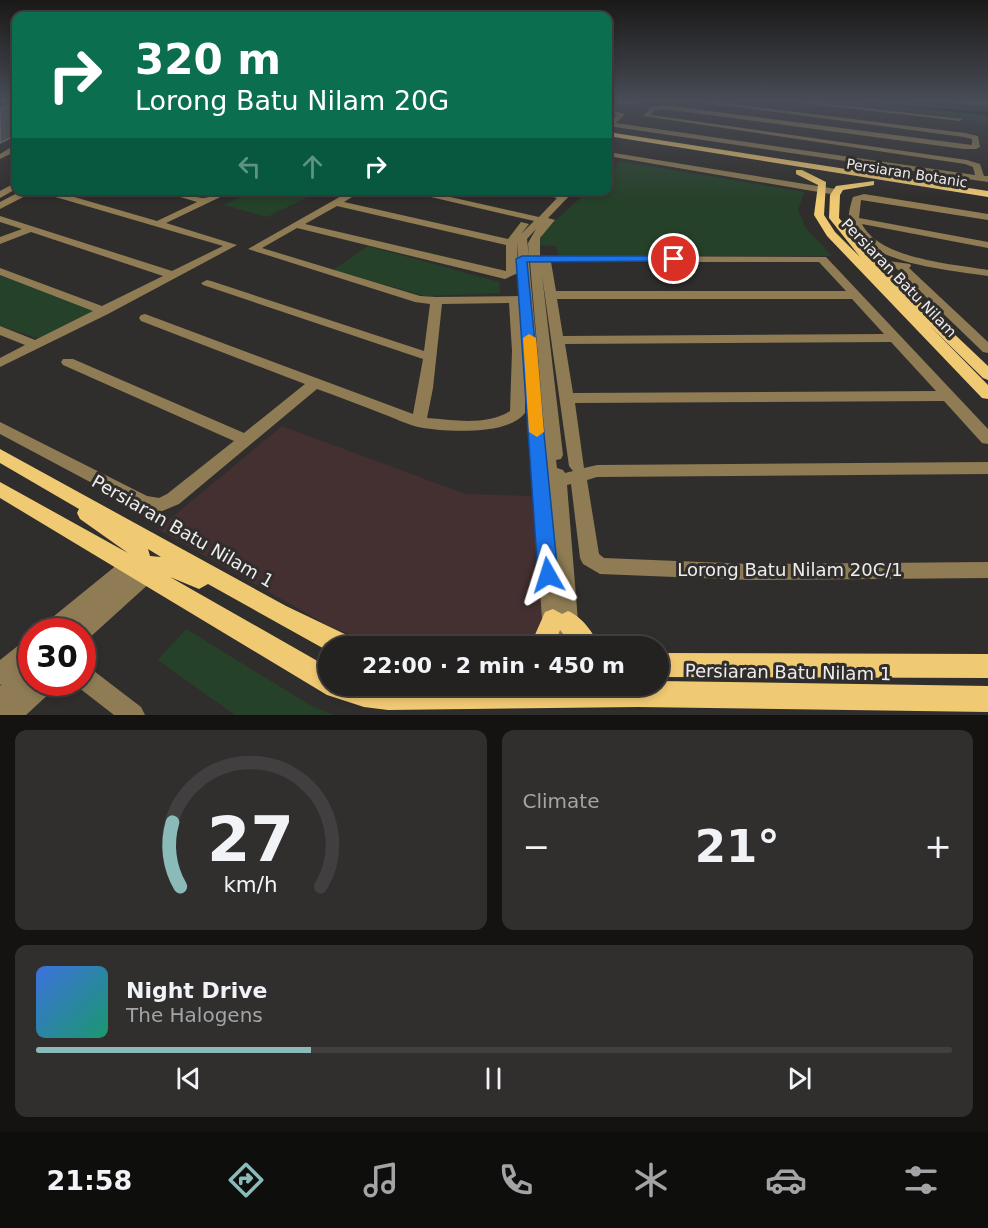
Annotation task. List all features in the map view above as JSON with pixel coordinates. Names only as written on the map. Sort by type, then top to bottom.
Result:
[{"type":"main road","name":"Persiaran Botanic","points":[[612,135],[988,200]]},
{"type":"main road","name":"Persiaran Botanic","points":[[612,140],[681,148]]},
{"type":"main road","name":"Persiaran Botanic","points":[[773,163],[988,194]]},
{"type":"main road","points":[[773,163],[813,177],[822,184],[823,192]]},
{"type":"main road","points":[[835,194],[839,188],[851,184],[889,183]]},
{"type":"main road","name":"Persiaran Batu Nilam","points":[[823,192],[819,215],[827,228],[988,374]]},
{"type":"main road","name":"Persiaran Batu Nilam","points":[[835,194],[834,218],[862,260],[988,394]]},
{"type":"main road","name":"Persiaran Batu Nilam 1","points":[[0,455],[278,613],[324,636]]},
{"type":"main road","points":[[0,489],[140,568],[318,675]]},
{"type":"main road","points":[[70,494],[78,508],[136,546],[140,568]]},
{"type":"main road","points":[[140,568],[183,570],[253,609],[278,613]]},
{"type":"main road","points":[[550,636],[561,621],[576,636]]},
{"type":"main road","name":"Persiaran Batu Nilam 1","points":[[669,665],[988,666]]},
{"type":"main road","name":"Persiaran Batu Nilam 1","points":[[669,694],[988,699]]},
{"type":"main road","name":"Persiaran Batu Nilam 1","points":[[380,696],[423,696]]},
{"type":"street","points":[[681,134],[984,179]]},
{"type":"street","points":[[776,134],[967,162],[977,166],[984,179]]},
{"type":"street","points":[[786,159],[797,134]]},
{"type":"street","points":[[870,134],[976,147],[975,138],[960,134]]},
{"type":"street","points":[[612,157],[835,194]]},
{"type":"street","points":[[773,163],[786,159],[799,165]]},
{"type":"street","points":[[0,203],[12,192]]},
{"type":"street","points":[[0,203],[19,195]]},
{"type":"street","points":[[0,363],[232,245],[56,195]]},
{"type":"street","points":[[180,195],[206,202]]},
{"type":"street","points":[[157,224],[221,195]]},
{"type":"street","points":[[350,195],[253,249],[345,278],[436,301],[520,300]]},
{"type":"street","points":[[428,195],[540,219]]},
{"type":"street","points":[[540,219],[559,195]]},
{"type":"street","points":[[566,195],[522,238],[551,295],[578,471]]},
{"type":"street","points":[[296,225],[495,275],[509,275],[512,273],[510,243],[518,230],[540,219],[575,195]]},
{"type":"street","points":[[988,217],[857,196],[854,207],[854,220],[857,228],[876,247],[900,255],[988,273]]},
{"type":"street","points":[[336,203],[510,243]]},
{"type":"street","points":[[0,219],[173,275]]},
{"type":"street","points":[[854,220],[988,244]]},
{"type":"street","points":[[0,241],[31,229]]},
{"type":"street","points":[[534,259],[816,258],[825,261],[988,440]]},
{"type":"street","points":[[145,318],[419,422],[443,425],[503,422],[511,418],[519,406],[520,300],[534,259]]},
{"type":"street","points":[[534,259],[556,462],[561,621],[557,636]]},
{"type":"street","points":[[862,260],[898,264],[988,281]]},
{"type":"street","points":[[898,264],[988,349]]},
{"type":"street","points":[[0,272],[104,310]]},
{"type":"street","points":[[207,283],[429,357]]},
{"type":"street","points":[[551,295],[856,295]]},
{"type":"street","points":[[520,300],[530,345],[536,428],[561,621],[566,636]]},
{"type":"street","points":[[419,422],[436,301]]},
{"type":"street","points":[[530,345],[535,341],[534,328],[543,328]]},
{"type":"street","points":[[0,330],[36,345]]},
{"type":"street","points":[[558,340],[897,338]]},
{"type":"street","points":[[68,362],[246,440]]},
{"type":"street","points":[[966,373],[988,374]]},
{"type":"street","points":[[0,426],[143,502],[160,505],[173,499],[315,384]]},
{"type":"street","points":[[566,398],[949,396]]},
{"type":"street","points":[[536,428],[546,442],[550,476],[557,481]]},
{"type":"street","points":[[556,462],[578,471],[988,468]]},
{"type":"street","points":[[557,481],[578,471]]},
{"type":"street","name":"Lorong Batu Nilam 20C/1","points":[[578,471],[590,558],[594,564],[600,566],[750,572],[988,570]]},
{"type":"street","points":[[70,618],[140,568]]},
{"type":"street","points":[[93,618],[140,568]]},
{"type":"street","points":[[0,674],[18,659]]},
{"type":"street","points":[[0,701],[18,686]]},
{"type":"street","points":[[96,687],[133,715]]},
{"type":"street","points":[[8,715],[29,696]]},
{"type":"shaded area","points":[[282,426],[465,494],[533,496],[547,618],[536,636],[353,636],[327,625],[158,529]]},
{"type":"green space","points":[[620,161],[804,192],[798,210],[806,228],[832,256],[559,256],[556,246],[536,245],[545,230],[584,195],[612,195],[612,169]]},
{"type":"green space","points":[[246,195],[312,195],[267,217],[223,205]]},
{"type":"green space","points":[[368,246],[499,282],[500,293],[425,296],[333,270]]},
{"type":"green space","points":[[0,275],[95,311],[41,339],[0,326]]},
{"type":"green space","points":[[186,629],[308,704],[333,715],[235,715],[158,660]]},
{"type":"building","points":[[0,134],[12,134],[12,137],[0,143]]},
{"type":"slow traffic","points":[[529,338],[537,432]]},
{"type":"route","points":[[548,575],[522,259],[674,259]]}]
